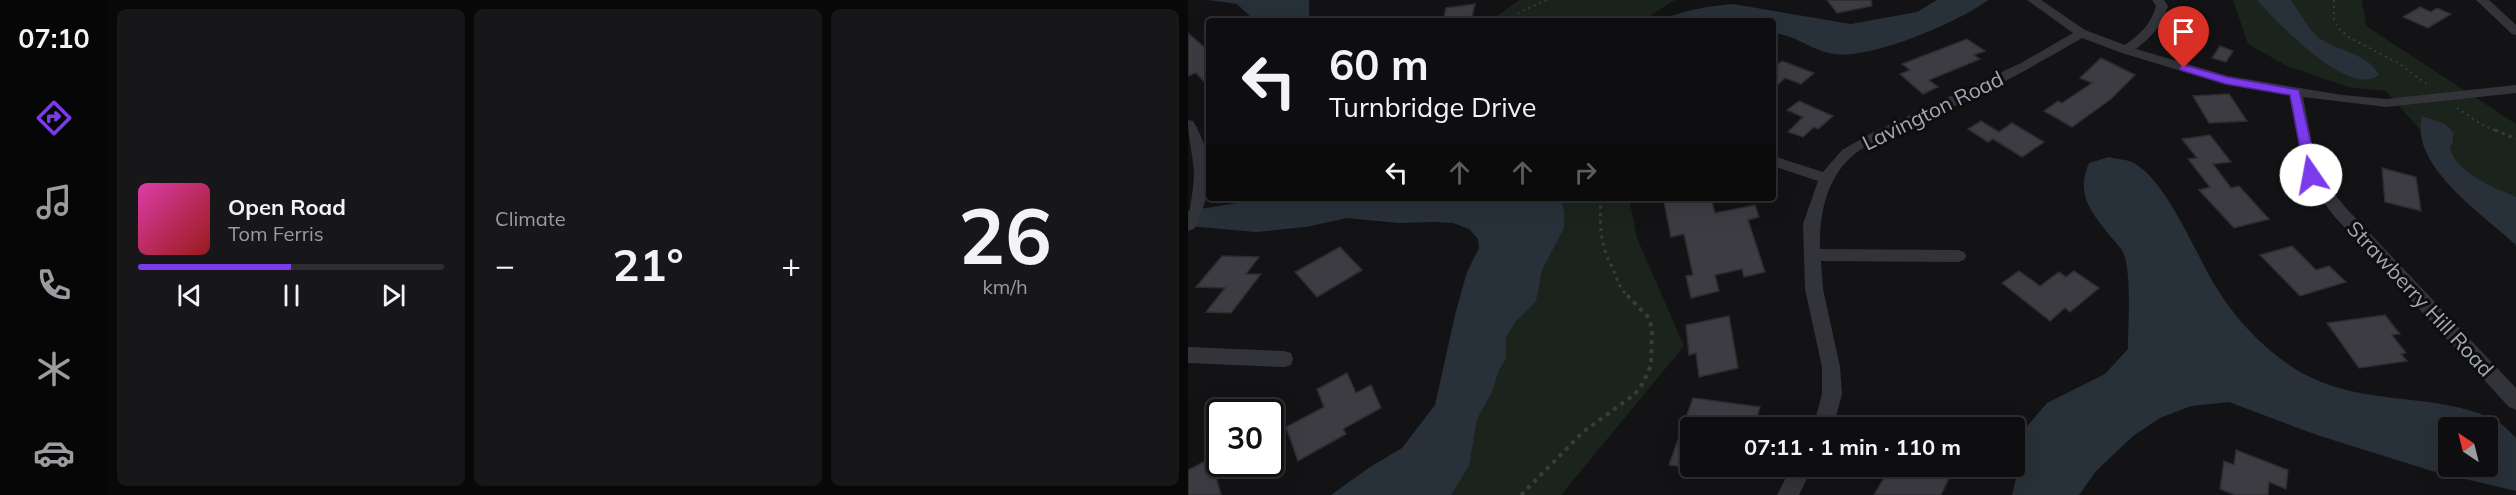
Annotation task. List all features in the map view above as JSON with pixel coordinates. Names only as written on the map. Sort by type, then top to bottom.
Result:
[{"type":"street","points":[[2033,0],[2081,33],[2126,50],[2226,80],[2295,92],[2386,103],[2516,88]]},
{"type":"street","points":[[2126,50],[2147,35],[2160,19],[2162,6],[2158,0]]},
{"type":"street","points":[[2482,0],[2516,31]]},
{"type":"street","name":"Lavington Road","points":[[1826,417],[1832,394],[1831,368],[1814,289],[1811,224],[1826,178],[1847,153],[1875,137],[2026,66],[2081,33]]},
{"type":"street","name":"Strawberry Hill Road","points":[[2295,92],[2311,175],[2348,221],[2516,401]]},
{"type":"street","points":[[1188,124],[1200,149],[1200,183],[1196,213],[1188,225]]},
{"type":"street","points":[[1776,162],[1826,178]]},
{"type":"street","points":[[1812,255],[1958,256]]},
{"type":"street","points":[[1188,355],[1284,359]]},
{"type":"street","points":[[1788,495],[1797,477]]},
{"type":"path","points":[[1512,18],[1547,0]]},
{"type":"path","points":[[2334,0],[2334,19],[2338,28],[2350,38],[2398,63],[2484,126],[2516,139]]},
{"type":"path","points":[[1521,495],[1576,439],[1635,394],[1651,365],[1652,328],[1648,317],[1618,286],[1611,265],[1604,255],[1600,221],[1601,201]]},
{"type":"shaded area","points":[[1208,0],[1309,0],[1309,15],[1313,18],[1252,18],[1237,4]]},
{"type":"shaded area","points":[[1519,0],[1675,0],[1647,18],[1494,18]]},
{"type":"shaded area","points":[[1937,0],[1988,0],[1957,19],[1914,38],[1850,54],[1826,52],[1776,33],[1776,18],[1666,18],[1714,6],[1733,4],[1851,24],[1917,12]]},
{"type":"shaded area","points":[[2233,0],[2362,0],[2366,26],[2516,124],[2516,224],[2471,188],[2386,91],[2348,87],[2287,66],[2248,44]]},
{"type":"shaded area","points":[[2257,0],[2291,0],[2315,35],[2368,62],[2379,75],[2366,80],[2350,76],[2332,67],[2296,39]]},
{"type":"shaded area","points":[[2422,116],[2445,124],[2453,132],[2453,142],[2450,147],[2453,156],[2467,172],[2516,197],[2516,245],[2452,188],[2438,171],[2427,153],[2421,135]]},
{"type":"shaded area","points":[[2109,157],[2132,162],[2144,170],[2156,183],[2178,216],[2213,282],[2232,310],[2255,336],[2295,369],[2332,386],[2354,392],[2447,405],[2488,417],[2438,417],[2438,473],[2317,435],[2229,402],[2191,406],[2160,418],[2133,436],[2096,471],[2079,495],[2012,495],[2016,477],[2025,477],[2025,429],[2047,403],[2105,374],[2128,349],[2129,285],[2126,261],[2122,250],[2098,220],[2088,203],[2084,185],[2089,163]]},
{"type":"shaded area","points":[[1249,201],[1562,201],[1564,228],[1542,270],[1536,301],[1516,321],[1506,337],[1506,359],[1477,419],[1469,466],[1451,495],[1331,495],[1370,467],[1402,448],[1435,405],[1456,311],[1467,272],[1479,248],[1478,239],[1469,229],[1453,223],[1398,223],[1347,218],[1306,227],[1256,232],[1188,226],[1188,211]]},
{"type":"shaded area","points":[[1481,201],[1630,201],[1637,238],[1684,346],[1561,495],[1395,495],[1473,383]]},
{"type":"shaded area","points":[[2498,422],[2516,438],[2516,491],[2456,477],[2498,477]]},
{"type":"building","points":[[1827,0],[1871,0],[1872,6],[1837,13]]},
{"type":"building","points":[[1475,4],[1472,18],[1444,18],[1446,8]]},
{"type":"building","points":[[2420,7],[2431,12],[2437,8],[2451,14],[2428,28],[2403,17]]},
{"type":"building","points":[[1188,33],[1206,48],[1206,84],[1196,73],[1188,76]]},
{"type":"building","points":[[1967,39],[1985,51],[1974,55],[1980,59],[1929,80],[1938,87],[1923,94],[1900,74],[1910,70],[1902,64]]},
{"type":"building","points":[[2220,46],[2233,51],[2226,62],[2212,58]]},
{"type":"building","points":[[2101,58],[2135,75],[2111,99],[2072,127],[2044,111],[2058,101],[2062,103],[2092,83],[2080,78]]},
{"type":"building","points":[[1782,61],[1814,73],[1801,84],[1785,78],[1776,86],[1776,66]]},
{"type":"building","points":[[2229,94],[2247,121],[2209,123],[2193,96]]},
{"type":"building","points":[[1799,101],[1833,116],[1818,129],[1814,127],[1803,137],[1788,132],[1803,117],[1787,110]]},
{"type":"building","points":[[1981,121],[1999,132],[2012,123],[2044,142],[2022,157],[1993,139],[1988,142],[1968,129]]},
{"type":"building","points":[[2210,135],[2231,162],[2213,164],[2231,188],[2239,186],[2269,219],[2234,228],[2199,190],[2210,187],[2188,159],[2197,158],[2182,139]]},
{"type":"building","points":[[2382,168],[2416,177],[2421,211],[2385,202]]},
{"type":"building","points":[[1712,201],[1715,213],[1755,205],[1759,217],[1748,220],[1765,272],[1744,277],[1742,269],[1715,275],[1719,291],[1691,298],[1686,276],[1693,275],[1684,234],[1671,237],[1664,202]]},
{"type":"building","points":[[2292,246],[2316,270],[2329,266],[2346,282],[2300,296],[2260,255]]},
{"type":"building","points":[[1340,247],[1362,270],[1317,297],[1295,272]]},
{"type":"building","points":[[1222,256],[1259,257],[1246,274],[1261,274],[1231,313],[1206,312],[1225,288],[1196,287]]},
{"type":"building","points":[[2019,271],[2040,286],[2059,272],[2066,277],[2074,271],[2099,288],[2070,312],[2065,308],[2050,321],[2002,283]]},
{"type":"building","points":[[2385,315],[2400,334],[2392,335],[2406,353],[2401,354],[2407,361],[2359,368],[2327,323]]},
{"type":"building","points":[[1729,316],[1738,368],[1699,377],[1696,353],[1689,355],[1686,325]]},
{"type":"building","points":[[1347,373],[1356,393],[1371,385],[1381,408],[1343,429],[1346,434],[1298,461],[1286,427],[1324,407],[1317,389]]},
{"type":"building","points":[[1693,398],[1760,407],[1757,417],[1686,417]]},
{"type":"building","points":[[1680,434],[1680,467],[1669,465]]},
{"type":"building","points":[[2236,450],[2288,470],[2286,489],[2269,482],[2268,495],[2235,495],[2220,489],[2224,461],[2234,465]]},
{"type":"building","points":[[1206,461],[1206,477],[1216,477],[1221,495],[1188,495],[1188,470]]},
{"type":"building","points":[[1885,477],[1950,477],[1941,495],[1874,495]]},
{"type":"route","points":[[2184,68],[2226,80],[2295,92],[2311,175]]}]
